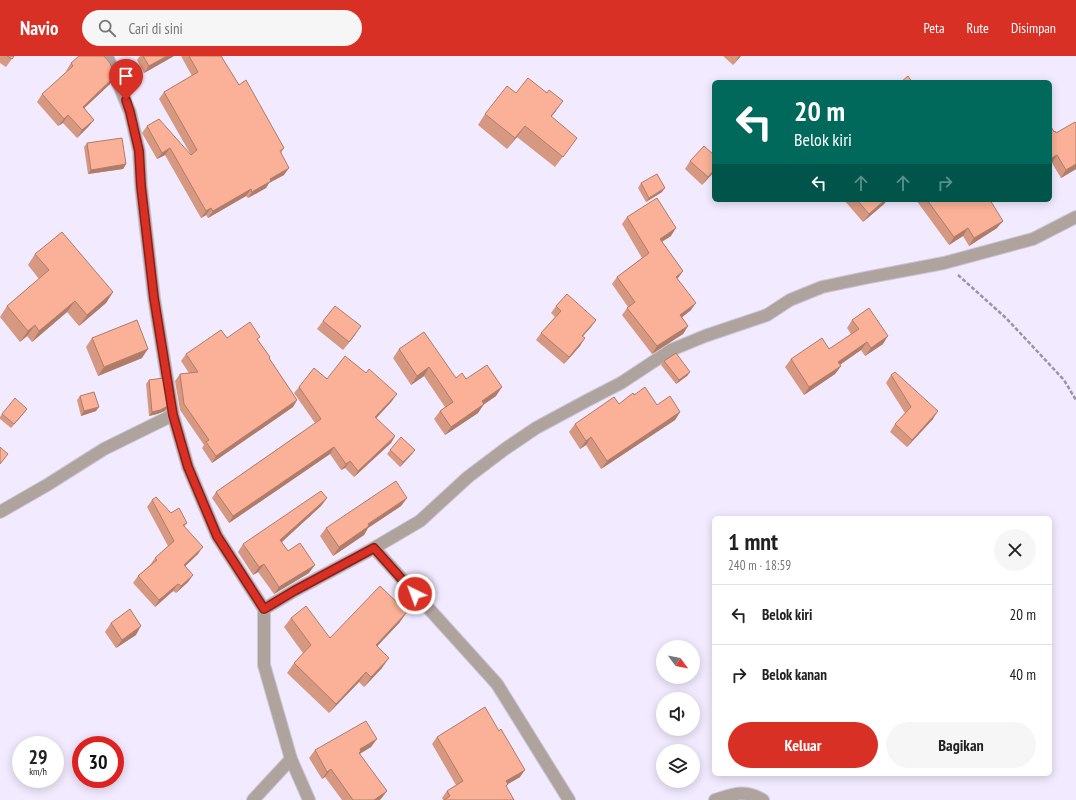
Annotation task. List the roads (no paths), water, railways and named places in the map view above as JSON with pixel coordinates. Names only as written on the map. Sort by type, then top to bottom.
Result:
[{"type":"street","points":[[107,56],[130,112],[139,151],[141,186],[154,298],[173,415],[188,467],[217,536],[264,609],[264,665],[291,759],[309,800]]},
{"type":"street","points":[[264,609],[420,521],[468,477],[504,449],[536,428],[621,383],[671,350],[705,336],[767,315],[790,300],[822,287],[944,263],[1033,239],[1076,217]]},
{"type":"street","points":[[0,512],[47,485],[104,449],[173,415]]},
{"type":"street","points":[[374,548],[498,684],[569,800]]},
{"type":"street","points":[[253,800],[291,759]]},
{"type":"street","points":[[715,800],[744,793],[753,794],[763,800]]}]
